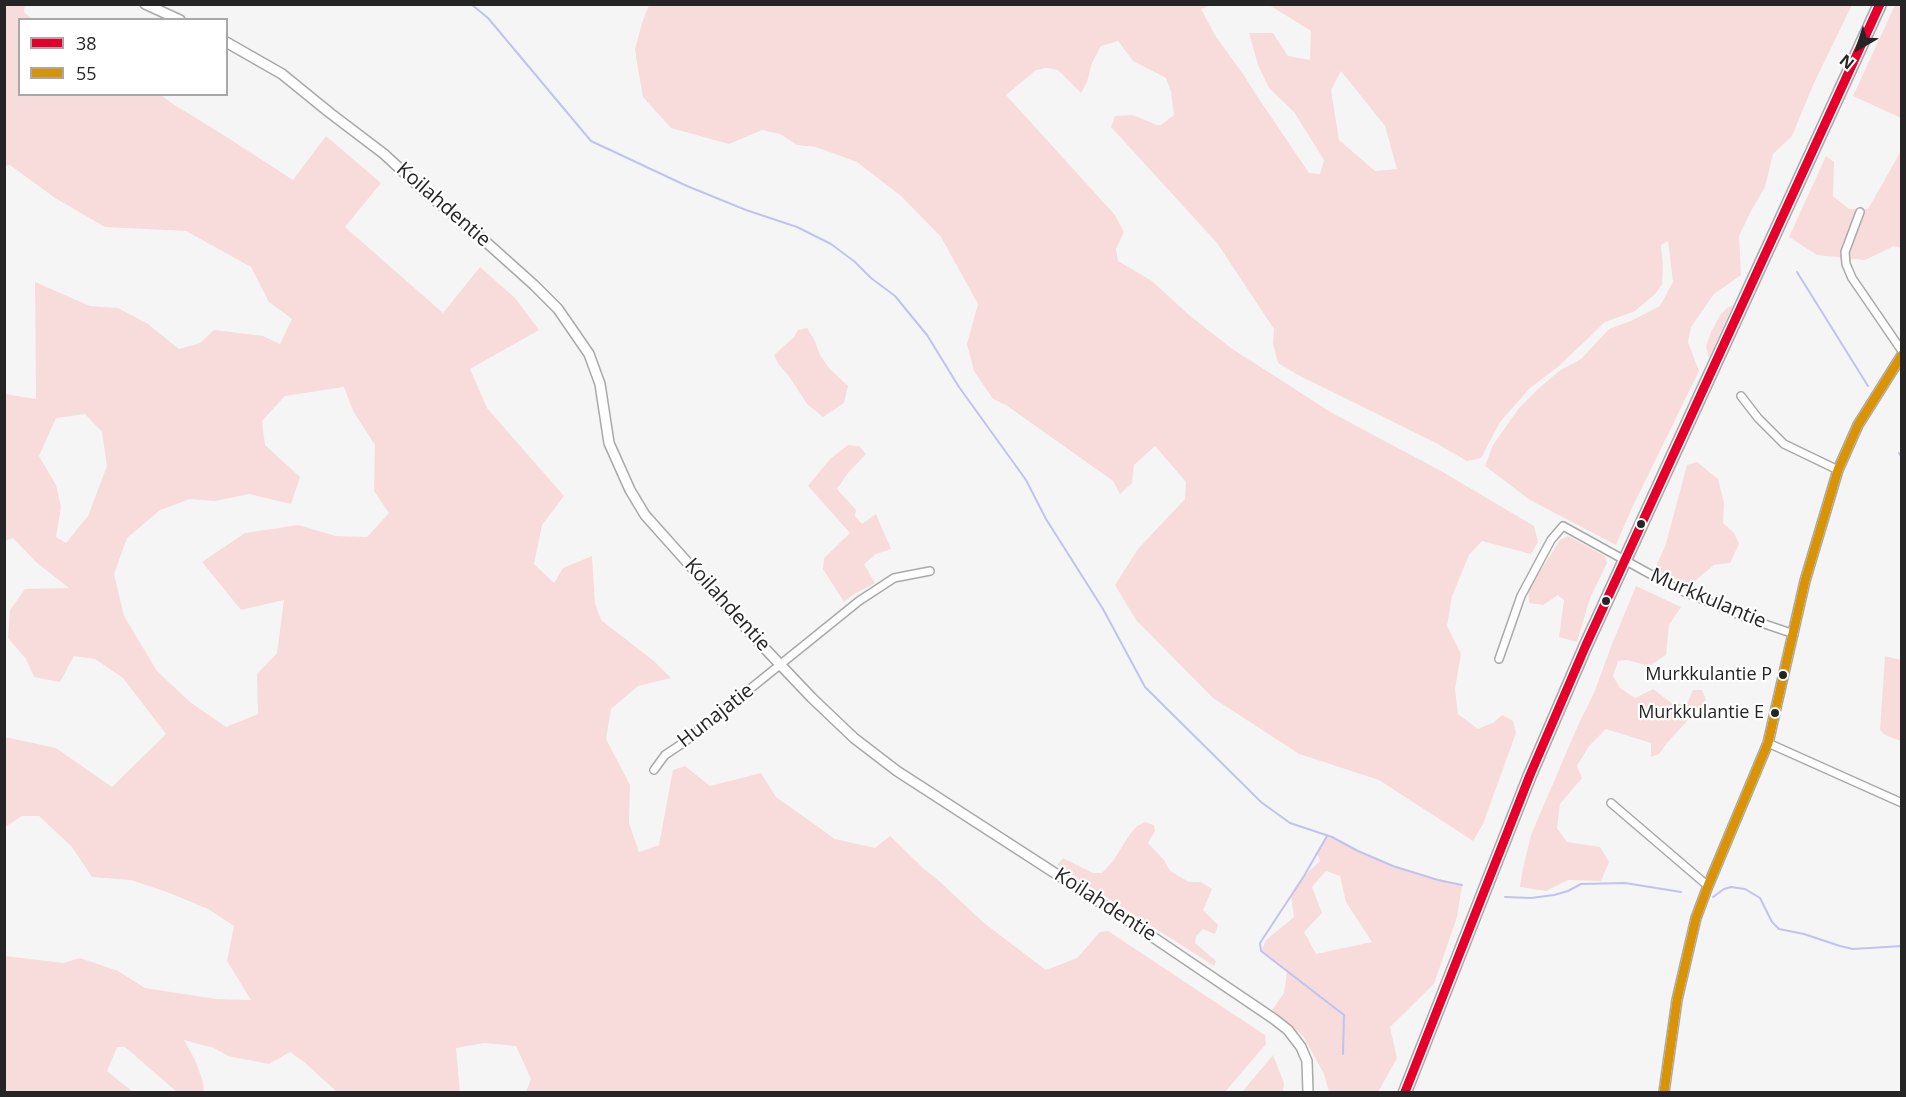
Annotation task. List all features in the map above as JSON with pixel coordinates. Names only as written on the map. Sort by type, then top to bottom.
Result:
[{"type":"highway","points":[[1405,1092],[1530,775],[1624,559],[1880,4]]},
{"type":"street","points":[[145,4],[176,18]]},
{"type":"street","name":"Koilahdentie","points":[[228,43],[282,74],[384,154],[424,192],[526,277],[558,309],[589,354],[600,384],[609,443],[630,490],[645,515],[781,665],[854,738],[897,771],[1135,924],[1288,1030],[1307,1061],[1308,1092]]},
{"type":"street","points":[[1664,1092],[1677,1000],[1687,954],[1708,886],[1768,743],[1805,580],[1838,470],[1858,425],[1902,353],[1852,278],[1846,264],[1845,252],[1860,212]]},
{"type":"street","points":[[1742,396],[1758,418],[1784,444],[1838,470]]},
{"type":"street","name":"Murkkulantie","points":[[1499,659],[1521,596],[1551,540],[1563,526],[1677,589],[1744,617],[1794,634]]},
{"type":"street","name":"Hunajatie","points":[[654,770],[665,755],[859,601],[894,578],[930,571]]},
{"type":"street","points":[[1768,743],[1902,803]]},
{"type":"street","points":[[1611,803],[1708,886]]},
{"type":"shaded area","points":[[25,4],[24,12],[31,18],[18,18],[18,96],[162,96],[293,180],[326,136],[381,183],[345,227],[443,313],[480,267],[515,298],[539,330],[470,369],[487,408],[564,496],[542,525],[534,564],[554,583],[563,568],[592,556],[595,603],[601,620],[655,662],[671,678],[638,686],[611,709],[606,739],[630,785],[629,823],[639,852],[659,845],[673,770],[685,766],[710,786],[761,773],[776,797],[835,839],[875,848],[890,836],[984,923],[1046,970],[1077,958],[1100,932],[1108,931],[1265,1035],[1266,1044],[1225,1092],[526,1092],[531,1079],[516,1046],[484,1043],[456,1048],[460,1092],[337,1092],[290,1052],[269,1064],[228,1056],[214,1048],[184,1040],[195,1060],[204,1092],[177,1092],[125,1047],[117,1047],[107,1071],[133,1092],[5,1092],[5,956],[63,963],[80,958],[118,971],[145,988],[216,999],[251,1000],[227,961],[234,926],[208,909],[167,892],[131,880],[92,877],[72,847],[39,816],[22,816],[5,827],[5,737],[56,748],[112,787],[166,734],[123,678],[95,659],[74,656],[60,682],[34,677],[26,659],[8,638],[10,610],[25,589],[69,588],[37,563],[13,538],[5,541],[5,394],[36,399],[35,282],[90,306],[118,308],[148,324],[179,349],[200,343],[214,330],[263,336],[280,344],[292,319],[269,302],[251,267],[186,231],[105,227],[55,198],[10,165],[5,166],[5,5]],"holes":[[[344,387],[353,411],[375,445],[374,491],[389,513],[367,537],[336,536],[298,525],[245,533],[202,562],[241,610],[284,600],[277,653],[257,674],[258,714],[226,727],[190,702],[157,671],[124,616],[114,574],[127,538],[160,510],[190,499],[215,501],[249,494],[291,504],[300,477],[265,445],[262,421],[285,396]],[[85,414],[102,432],[107,466],[88,516],[66,543],[56,537],[61,507],[56,485],[39,456],[56,418]]]},
{"type":"shaded area","points":[[649,5],[1212,5],[1201,9],[1215,35],[1309,173],[1320,174],[1324,160],[1294,112],[1269,88],[1258,65],[1249,33],[1273,33],[1288,56],[1310,60],[1311,31],[1269,5],[1852,5],[1814,83],[1792,136],[1773,154],[1765,187],[1739,236],[1741,275],[1714,294],[1691,327],[1688,342],[1699,371],[1616,545],[1530,500],[1485,466],[1493,445],[1519,408],[1537,390],[1559,371],[1581,359],[1609,329],[1660,306],[1673,282],[1668,241],[1661,245],[1662,284],[1655,294],[1635,311],[1605,322],[1559,366],[1530,388],[1500,422],[1481,458],[1467,461],[1278,363],[1273,344],[1274,329],[1217,243],[1111,127],[1115,116],[1133,115],[1161,125],[1174,115],[1171,92],[1166,78],[1133,61],[1118,41],[1101,46],[1081,93],[1058,70],[1046,68],[1036,70],[1006,95],[1115,215],[1124,232],[1116,249],[1118,261],[1152,281],[1189,315],[1231,348],[1332,413],[1441,471],[1534,526],[1538,542],[1531,554],[1482,541],[1469,555],[1452,596],[1447,626],[1461,654],[1455,689],[1458,714],[1478,729],[1494,722],[1502,715],[1513,721],[1516,733],[1483,824],[1473,841],[1379,780],[1299,754],[1213,698],[1136,620],[1115,585],[1138,549],[1185,499],[1186,482],[1155,446],[1134,465],[1132,483],[1120,494],[1113,481],[1006,405],[993,399],[974,371],[967,344],[978,304],[941,237],[901,196],[857,162],[816,147],[797,145],[780,134],[762,130],[729,144],[671,128],[643,97],[635,49]],"holes":[[[1341,71],[1385,126],[1397,169],[1375,171],[1339,140],[1331,90]]]},
{"type":"shaded area","points":[[1895,5],[1901,5],[1901,118],[1853,96]]},
{"type":"shaded area","points":[[1901,151],[1901,248],[1894,246],[1865,260],[1817,255],[1789,237],[1826,156],[1834,162],[1833,196],[1849,209],[1868,209]]},
{"type":"shaded area","points":[[1733,305],[1709,358],[1706,346],[1711,332],[1720,315]]},
{"type":"shaded area","points":[[807,328],[829,368],[848,386],[844,403],[823,417],[807,404],[774,355],[794,337],[798,330]]},
{"type":"shaded area","points":[[848,445],[859,446],[866,454],[837,489],[856,510],[855,516],[862,524],[876,514],[891,549],[876,554],[864,564],[875,583],[844,602],[823,569],[824,558],[850,533],[808,486],[830,459]]},
{"type":"shaded area","points":[[1697,462],[1718,479],[1724,503],[1723,523],[1734,533],[1739,544],[1730,563],[1714,565],[1690,585],[1662,574],[1655,568],[1665,547],[1687,465]]},
{"type":"shaded area","points":[[1568,536],[1605,556],[1607,563],[1590,598],[1577,642],[1559,637],[1564,600],[1558,595],[1543,605],[1529,603],[1528,590],[1560,540]]},
{"type":"shaded area","points":[[1636,586],[1681,607],[1669,625],[1666,655],[1649,666],[1627,660],[1618,661],[1613,676],[1620,688],[1635,698],[1653,689],[1673,704],[1687,704],[1693,690],[1702,690],[1706,700],[1659,754],[1651,757],[1651,743],[1606,729],[1589,746],[1577,766],[1582,778],[1560,804],[1557,828],[1567,842],[1600,847],[1609,862],[1601,881],[1568,880],[1546,891],[1520,887],[1531,835],[1594,693]]},
{"type":"shaded area","points":[[1885,656],[1901,660],[1901,741],[1885,735],[1880,730]]},
{"type":"shaded area","points":[[1145,822],[1154,825],[1155,831],[1148,843],[1164,860],[1170,871],[1189,882],[1201,882],[1212,889],[1203,910],[1218,925],[1215,934],[1203,929],[1196,936],[1195,943],[1216,961],[1214,966],[1059,867],[1058,864],[1063,858],[1093,873],[1102,873],[1113,861],[1130,834],[1137,826]]},
{"type":"shaded area","points":[[1327,836],[1393,866],[1462,885],[1457,917],[1434,984],[1390,1027],[1397,1058],[1378,1092],[1329,1092],[1324,1074],[1303,1036],[1272,1010],[1284,993],[1287,972],[1261,951],[1266,940],[1294,917],[1291,896],[1304,876],[1320,861],[1317,853]],"holes":[[[1326,871],[1340,876],[1346,902],[1372,942],[1316,954],[1304,932],[1322,913],[1312,887]]]},
{"type":"shaded area","points":[[1273,1055],[1284,1083],[1283,1092],[1242,1092]]},
{"type":"waterway","points":[[471,4],[488,18],[591,141],[687,186],[746,210],[797,227],[831,244],[895,296],[927,335],[959,387],[1026,480],[1046,519],[1103,609],[1145,687],[1261,802],[1290,823],[1332,837],[1393,866],[1462,885]]},
{"type":"waterway","points":[[1797,272],[1868,386]]},
{"type":"waterway","points":[[1899,453],[1902,458]]},
{"type":"waterway","points":[[1327,836],[1260,943],[1261,951],[1344,1015],[1343,1054]]},
{"type":"waterway","points":[[1505,897],[1531,898],[1554,895],[1581,884],[1625,883],[1681,892]]},
{"type":"waterway","points":[[1713,897],[1731,887],[1745,889],[1760,898],[1772,922],[1779,929],[1853,949],[1902,946]]},
{"type":"transit line","name":"38","points":[[1405,1092],[1530,775],[1586,645],[1880,4]]},
{"type":"transit line","name":"55","points":[[1664,1092],[1677,1000],[1696,918],[1768,743],[1805,581],[1838,470],[1858,425],[1902,355]]},
{"type":"place","name":"Murkkulantie P","points":[[1783,675]]},
{"type":"place","name":"Murkkulantie E","points":[[1775,713]]}]
